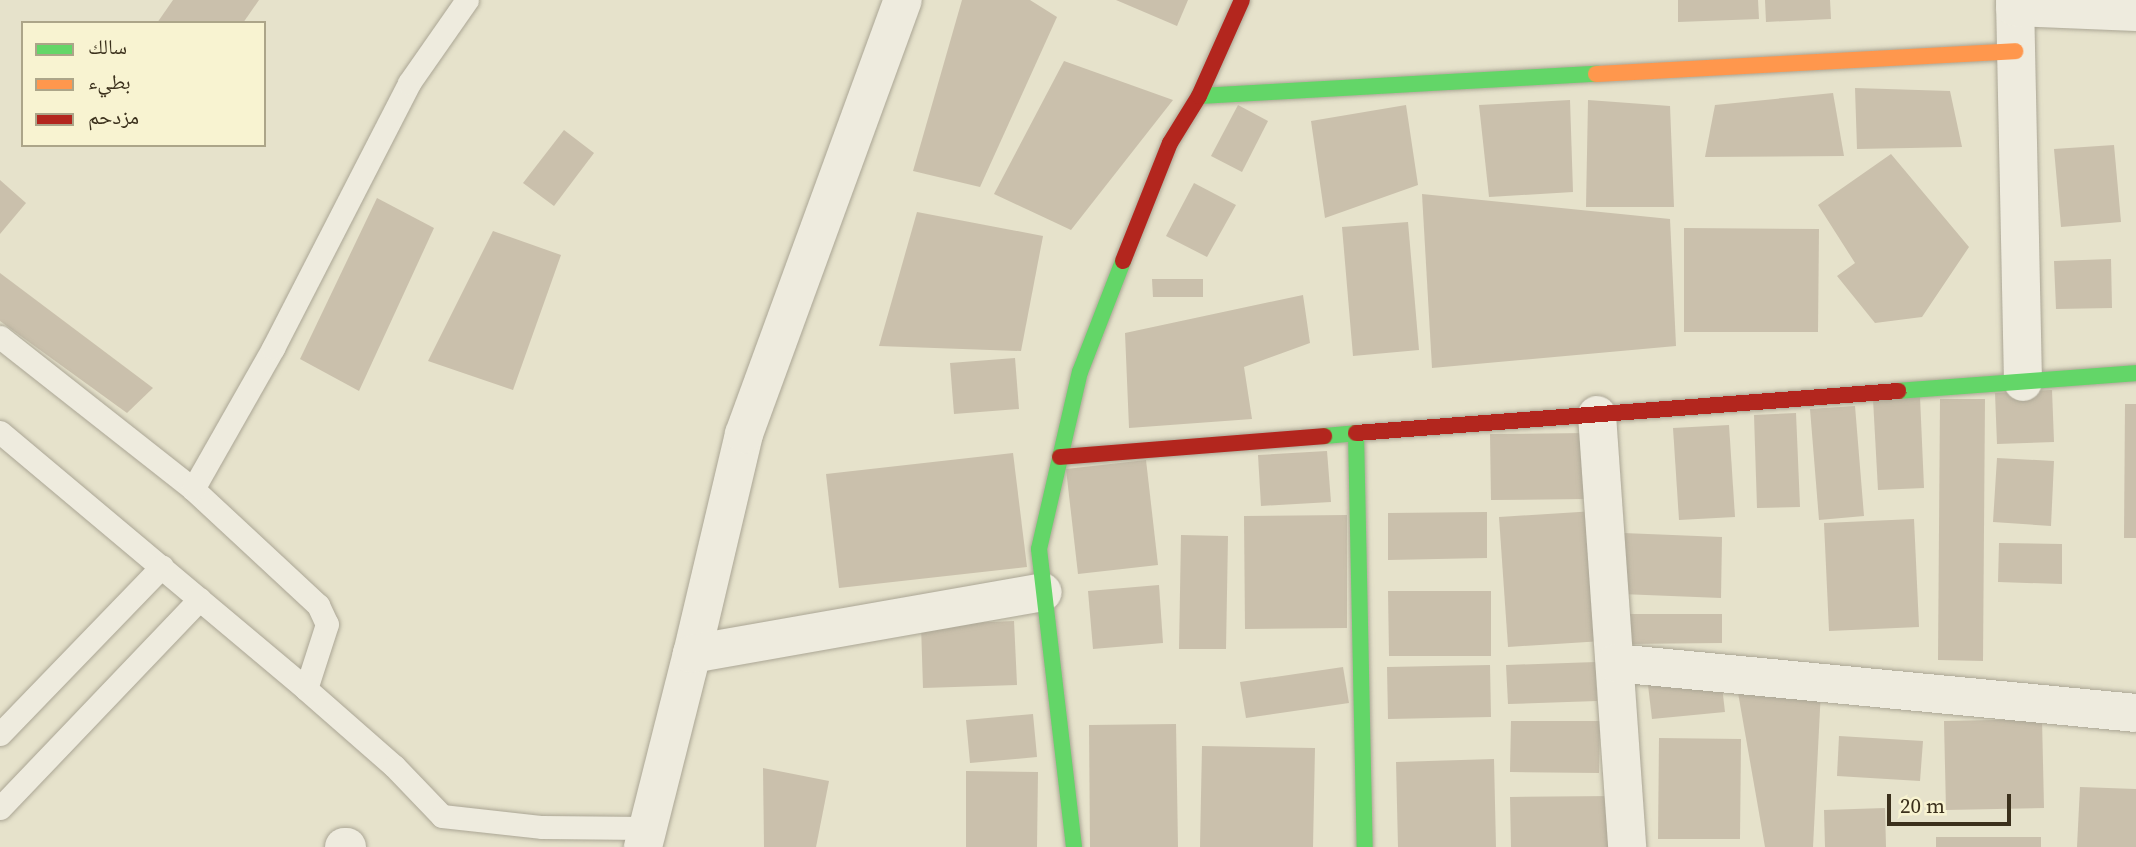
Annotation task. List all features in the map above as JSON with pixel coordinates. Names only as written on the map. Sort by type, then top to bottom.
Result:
[{"type":"street","points":[[644,837],[692,654],[744,434],[875,85],[903,0]]},
{"type":"street","points":[[1073,847],[1039,549],[1080,372],[1170,143],[1199,96],[1242,0]]},
{"type":"street","points":[[2024,382],[2015,4],[2136,12]]},
{"type":"street","points":[[1199,96],[2015,51]]},
{"type":"street","points":[[1060,457],[2136,373]]},
{"type":"street","points":[[1597,415],[1627,847]]},
{"type":"street","points":[[1356,433],[1365,847]]},
{"type":"street","points":[[692,654],[1043,592]]},
{"type":"street","points":[[1615,663],[2136,713]]},
{"type":"lane","points":[[193,489],[273,348],[410,83],[467,0]]},
{"type":"lane","points":[[0,337],[193,489],[318,605],[327,624],[306,689]]},
{"type":"lane","points":[[0,432],[306,689],[394,766],[442,816],[644,837]]},
{"type":"lane","points":[[0,734],[162,566]]},
{"type":"lane","points":[[0,808],[201,599]]},
{"type":"building","points":[[173,0],[259,0],[244,21],[158,21]]},
{"type":"building","points":[[962,0],[1030,0],[1057,17],[980,187],[913,171]]},
{"type":"building","points":[[1116,0],[1188,0],[1177,26]]},
{"type":"building","points":[[1678,0],[1758,0],[1759,19],[1678,22]]},
{"type":"building","points":[[1765,0],[1830,0],[1831,19],[1766,22]]},
{"type":"building","points":[[1064,61],[1173,100],[1071,230],[994,194]]},
{"type":"building","points":[[1855,88],[1950,91],[1962,147],[1857,149]]},
{"type":"building","points":[[1833,93],[1844,156],[1705,157],[1715,105]]},
{"type":"building","points":[[1570,100],[1573,192],[1489,197],[1479,105]]},
{"type":"building","points":[[1588,100],[1670,106],[1674,207],[1586,207]]},
{"type":"building","points":[[1238,105],[1268,121],[1242,172],[1211,156]]},
{"type":"building","points":[[1406,105],[1418,185],[1325,218],[1311,121]]},
{"type":"building","points":[[564,130],[594,153],[554,206],[523,183]]},
{"type":"building","points":[[2114,145],[2121,222],[2061,227],[2054,149]]},
{"type":"building","points":[[1891,154],[1969,247],[1922,317],[1875,323],[1837,276],[1855,263],[1818,205]]},
{"type":"building","points":[[0,180],[26,203],[0,234]]},
{"type":"building","points":[[1194,183],[1236,205],[1207,257],[1166,236]]},
{"type":"building","points":[[1422,194],[1670,219],[1676,346],[1432,368]]},
{"type":"building","points":[[377,198],[434,228],[359,391],[300,359]]},
{"type":"building","points":[[917,212],[1043,236],[1021,351],[879,346]]},
{"type":"building","points":[[1408,222],[1419,350],[1353,356],[1342,227]]},
{"type":"building","points":[[1684,228],[1819,229],[1818,332],[1684,332]]},
{"type":"building","points":[[493,231],[561,255],[513,390],[428,361]]},
{"type":"building","points":[[2111,259],[2112,308],[2056,309],[2054,261]]},
{"type":"building","points":[[0,273],[153,388],[127,413],[0,321]]},
{"type":"building","points":[[1152,279],[1203,279],[1203,297],[1153,297]]},
{"type":"building","points":[[1303,295],[1310,343],[1244,367],[1252,419],[1129,428],[1125,333]]},
{"type":"building","points":[[1015,358],[1019,409],[954,414],[950,363]]},
{"type":"building","points":[[2052,390],[2054,442],[1997,444],[1995,393]]},
{"type":"building","points":[[1920,397],[1924,488],[1878,490],[1873,399]]},
{"type":"building","points":[[1940,399],[1985,399],[1983,661],[1938,660]]},
{"type":"building","points":[[2125,404],[2136,404],[2136,538],[2124,538]]},
{"type":"building","points":[[1855,406],[1864,516],[1819,520],[1810,409]]},
{"type":"building","points":[[1796,413],[1800,507],[1757,508],[1754,415]]},
{"type":"building","points":[[1729,425],[1735,517],[1679,520],[1673,428]]},
{"type":"building","points":[[1586,433],[1587,499],[1491,500],[1490,434]]},
{"type":"building","points":[[1327,451],[1331,502],[1261,506],[1258,455]]},
{"type":"building","points":[[1013,453],[1027,567],[839,588],[826,474]]},
{"type":"building","points":[[1997,458],[2054,461],[2051,526],[1993,522]]},
{"type":"building","points":[[1146,460],[1158,565],[1078,574],[1066,469]]},
{"type":"building","points":[[1595,511],[1603,641],[1508,647],[1499,517]]},
{"type":"building","points":[[1487,512],[1487,558],[1388,560],[1388,513]]},
{"type":"building","points":[[1347,515],[1347,628],[1245,629],[1244,516]]},
{"type":"building","points":[[1914,519],[1919,627],[1829,631],[1824,523]]},
{"type":"building","points":[[1623,533],[1722,537],[1721,598],[1621,594]]},
{"type":"building","points":[[1181,535],[1228,536],[1226,649],[1179,649]]},
{"type":"building","points":[[1999,543],[2062,544],[2062,584],[1998,582]]},
{"type":"building","points":[[1159,585],[1163,643],[1093,649],[1088,591]]},
{"type":"building","points":[[1388,591],[1491,591],[1491,656],[1389,656]]},
{"type":"building","points":[[1625,614],[1722,614],[1722,643],[1625,644]]},
{"type":"building","points":[[1014,621],[1017,685],[923,688],[921,625]]},
{"type":"building","points":[[1596,662],[1597,701],[1508,704],[1506,665]]},
{"type":"building","points":[[1490,665],[1491,717],[1388,719],[1387,667]]},
{"type":"building","points":[[1343,667],[1349,703],[1246,718],[1240,682]]},
{"type":"building","points":[[1721,678],[1725,712],[1652,719],[1648,685]]},
{"type":"building","points":[[1737,687],[1821,690],[1813,847],[1765,847]]},
{"type":"building","points":[[1033,714],[1037,757],[970,763],[966,720]]},
{"type":"building","points":[[2042,719],[2044,808],[1946,810],[1944,721]]},
{"type":"building","points":[[1511,721],[1600,721],[1599,773],[1510,772]]},
{"type":"building","points":[[1176,724],[1178,847],[1090,847],[1089,725]]},
{"type":"building","points":[[1839,736],[1923,741],[1920,781],[1837,776]]},
{"type":"building","points":[[1659,738],[1741,739],[1740,839],[1658,839]]},
{"type":"building","points":[[1202,746],[1315,748],[1313,847],[1200,847]]},
{"type":"building","points":[[1494,759],[1496,847],[1398,847],[1396,762]]},
{"type":"building","points":[[763,768],[829,781],[816,847],[764,847]]},
{"type":"building","points":[[966,771],[1038,772],[1037,847],[966,847]]},
{"type":"building","points":[[2080,787],[2136,789],[2136,847],[2077,847]]},
{"type":"building","points":[[1613,796],[1615,847],[1511,847],[1510,797]]},
{"type":"building","points":[[1885,808],[1886,847],[1825,847],[1824,810]]},
{"type":"building","points":[[1936,837],[2041,837],[2041,847],[1936,847]]},
{"type":"traffic: fast","points":[[1199,96],[1596,74]]},
{"type":"traffic: fast","points":[[1074,847],[1039,549],[1080,372],[1123,261]]},
{"type":"traffic: fast","points":[[1898,391],[2136,373]]},
{"type":"traffic: fast","points":[[1324,436],[1356,433],[1365,847]]},
{"type":"traffic: slow","points":[[1596,74],[2015,51]]},
{"type":"traffic: jam","points":[[1123,261],[1170,143],[1199,96],[1242,0]]},
{"type":"traffic: jam","points":[[1356,433],[1898,391]]},
{"type":"traffic: jam","points":[[1060,457],[1324,436]]}]
